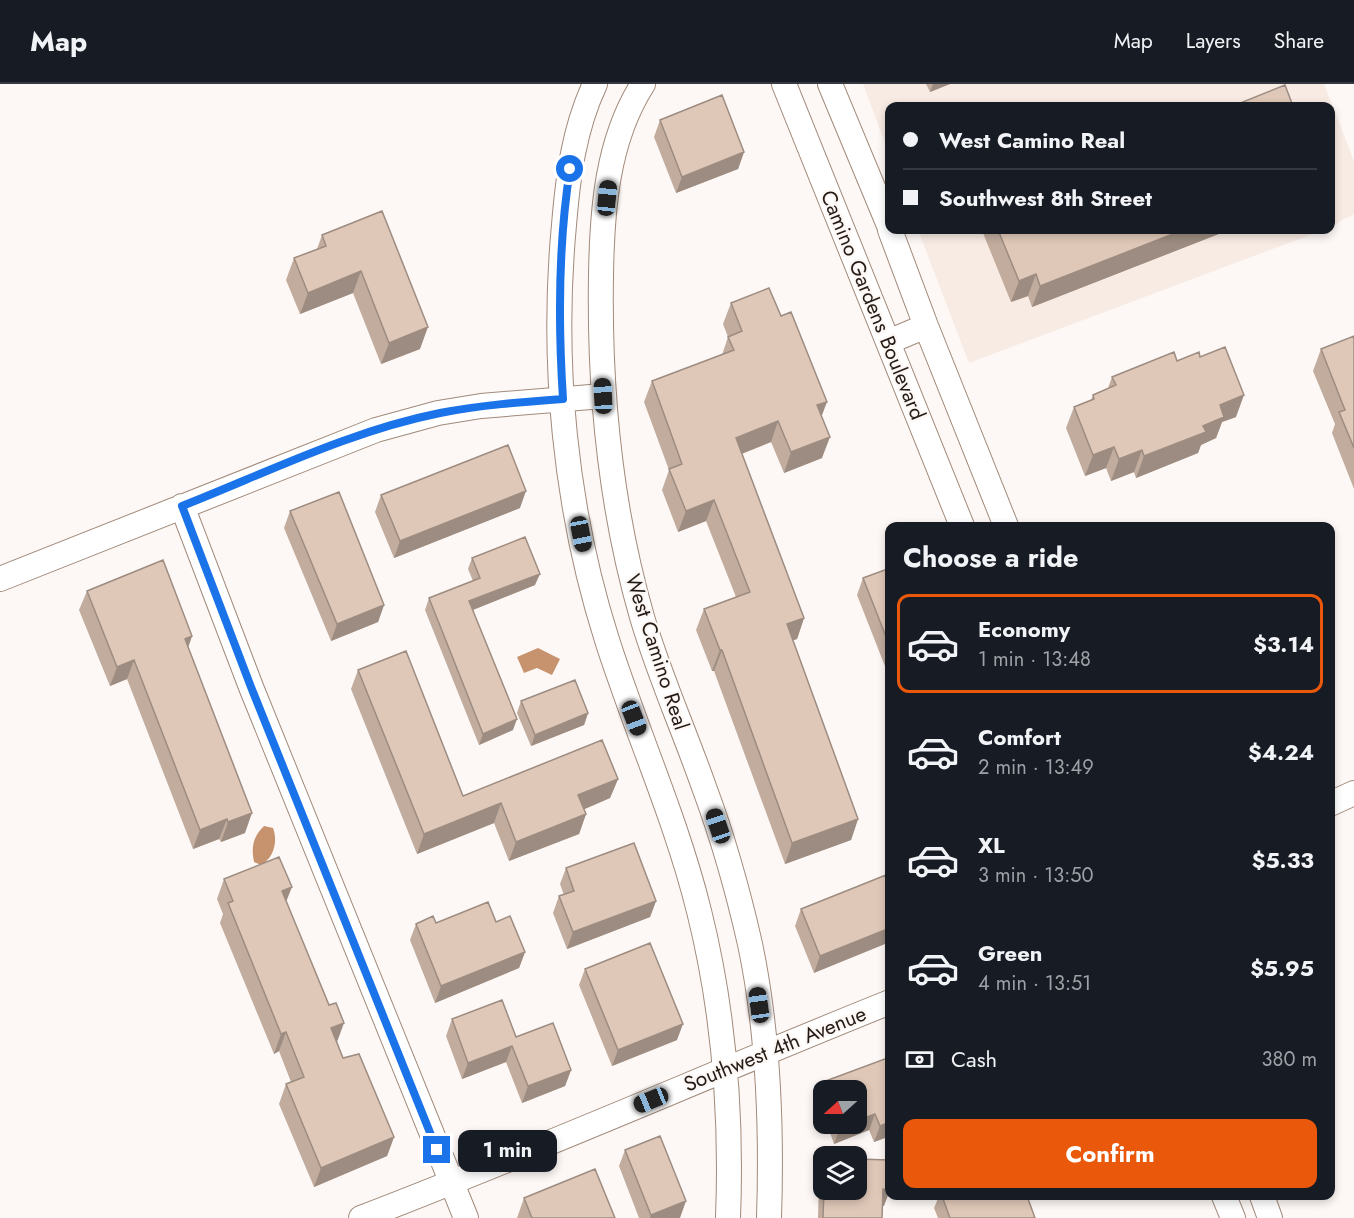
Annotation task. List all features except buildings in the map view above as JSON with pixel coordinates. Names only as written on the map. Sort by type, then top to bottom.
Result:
[{"type":"street","name":"West Camino Real","points":[[595,84],[584,109],[573,149],[560,266],[559,324],[570,471],[585,556],[607,638],[687,868],[709,959],[725,1069],[729,1140],[728,1218]]},
{"type":"street","name":"West Camino Real","points":[[643,84],[622,124],[609,175],[601,263],[600,324],[603,396],[619,516],[631,574],[655,656],[724,847],[750,944],[765,1053],[770,1118],[769,1218]]},
{"type":"street","name":"Camino Gardens Boulevard","points":[[784,84],[960,522]]},
{"type":"street","name":"Camino Gardens Boulevard","points":[[830,84],[885,217]]},
{"type":"street","name":"Camino Gardens Boulevard","points":[[892,234],[1004,522]]},
{"type":"street","points":[[888,342],[926,326]]},
{"type":"street","points":[[0,579],[376,430],[438,413],[468,408],[603,396]]},
{"type":"street","points":[[182,506],[251,687],[465,1218]]},
{"type":"street","points":[[1335,802],[1354,793]]},
{"type":"street","name":"Southwest 4th Avenue","points":[[361,1218],[451,1184],[885,1004]]},
{"type":"street","points":[[1226,1200],[1233,1218]]},
{"type":"street","points":[[1263,1200],[1270,1218]]},
{"type":"shaded area","points":[[863,84],[1324,84],[1331,102],[885,102],[885,143]]},
{"type":"shaded area","points":[[1335,112],[1354,161],[1354,214],[1335,224]]},
{"type":"shaded area","points":[[920,234],[1312,234],[969,363]]},
{"type":"shaded area","points":[[538,648],[560,659],[552,675],[537,668],[524,673],[517,657]]},
{"type":"shaded area","points":[[264,826],[273,828],[275,844],[272,854],[261,865],[254,862],[253,847],[257,834]]},
{"type":"route","points":[[437,1150],[251,687],[182,506],[376,430],[438,413],[468,408],[563,399],[559,324],[560,266],[570,169]]}]
